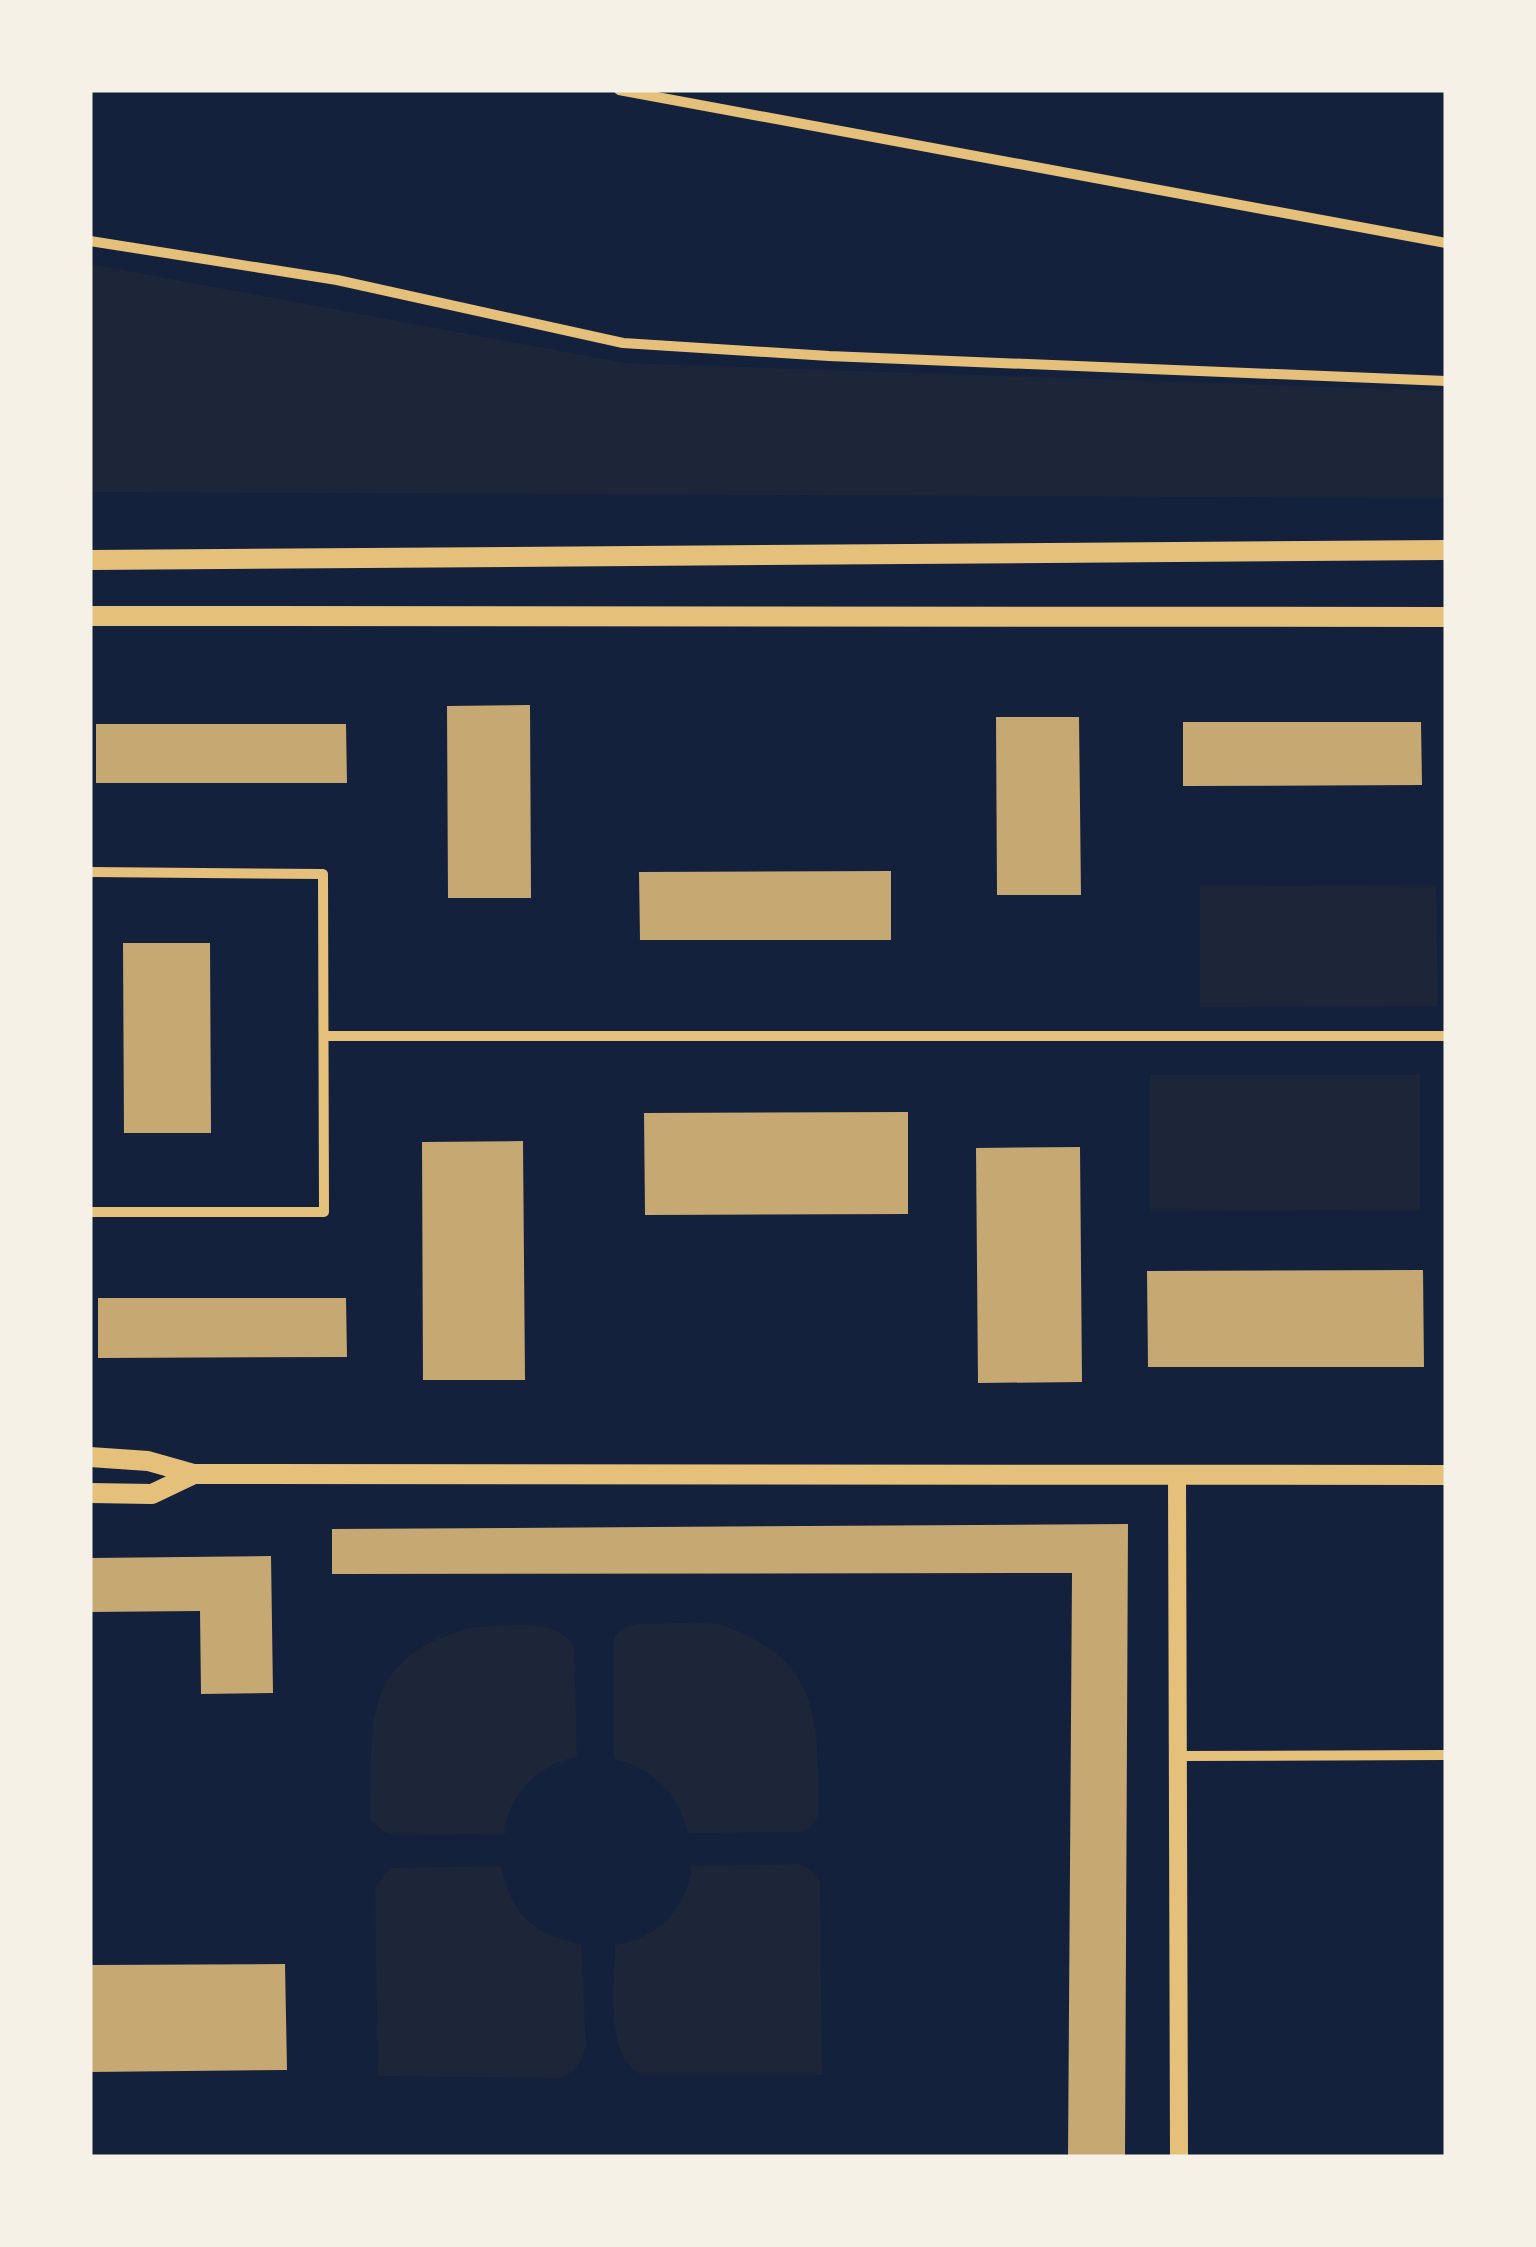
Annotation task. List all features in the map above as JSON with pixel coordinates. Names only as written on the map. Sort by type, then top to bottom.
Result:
[{"type":"main road","points":[[90,560],[1446,550]]},
{"type":"main road","points":[[90,616],[1446,617]]},
{"type":"main road","points":[[90,1457],[148,1461],[194,1474],[1446,1476]]},
{"type":"main road","points":[[90,1493],[152,1494],[194,1474]]},
{"type":"street","points":[[619,90],[1446,243]]},
{"type":"street","points":[[90,241],[337,280],[623,343],[1446,381]]},
{"type":"street","points":[[90,872],[323,874],[324,1036],[324,1212],[90,1212]]},
{"type":"street","points":[[324,1036],[1446,1036]]},
{"type":"street","points":[[1177,1475],[1179,2157]]},
{"type":"street","points":[[1178,1756],[1446,1755]]},
{"type":"shaded area","points":[[90,264],[625,363],[1446,391],[1446,498],[90,492]]},
{"type":"shaded area","points":[[1436,885],[1438,1006],[1200,1007],[1200,886]]},
{"type":"shaded area","points":[[1150,1075],[1420,1075],[1420,1210],[1150,1211]]},
{"type":"shaded area","points":[[725,1626],[776,1653],[794,1672],[806,1692],[816,1739],[818,1816],[810,1828],[802,1832],[688,1833],[662,1784],[641,1769],[614,1759],[614,1637],[624,1627]]},
{"type":"shaded area","points":[[473,1627],[542,1627],[565,1636],[574,1645],[577,1757],[551,1766],[528,1783],[512,1806],[505,1834],[384,1832],[370,1819],[371,1752],[379,1698],[391,1676],[409,1656],[436,1640]]},
{"type":"shaded area","points":[[799,1864],[820,1881],[822,2075],[643,2075],[630,2066],[622,2053],[614,2018],[615,1945],[644,1936],[667,1919],[684,1895],[692,1866]]},
{"type":"shaded area","points":[[501,1866],[511,1897],[527,1919],[550,1935],[581,1944],[586,2045],[580,2062],[559,2078],[378,2076],[375,1888],[390,1868]]},
{"type":"building","points":[[530,705],[531,898],[448,898],[447,706]]},
{"type":"building","points":[[996,717],[1079,717],[1081,895],[997,895]]},
{"type":"building","points":[[1183,722],[1421,722],[1422,785],[1183,786]]},
{"type":"building","points":[[96,724],[346,724],[347,783],[96,783]]},
{"type":"building","points":[[891,871],[891,940],[640,940],[639,872]]},
{"type":"building","points":[[123,943],[210,943],[211,1133],[124,1133]]},
{"type":"building","points":[[908,1112],[908,1214],[645,1215],[644,1113]]},
{"type":"building","points":[[523,1141],[525,1380],[423,1380],[422,1142]]},
{"type":"building","points":[[1080,1147],[1082,1382],[978,1383],[976,1148]]},
{"type":"building","points":[[1423,1270],[1424,1367],[1148,1367],[1147,1271]]},
{"type":"building","points":[[98,1298],[346,1298],[347,1357],[98,1358]]},
{"type":"building","points":[[1128,1524],[1125,2157],[1068,2157],[1072,1573],[332,1574],[332,1529]]},
{"type":"building","points":[[271,1556],[273,1693],[201,1694],[200,1611],[90,1612],[90,1558]]},
{"type":"building","points":[[285,1964],[287,2070],[90,2072],[90,1965]]}]
